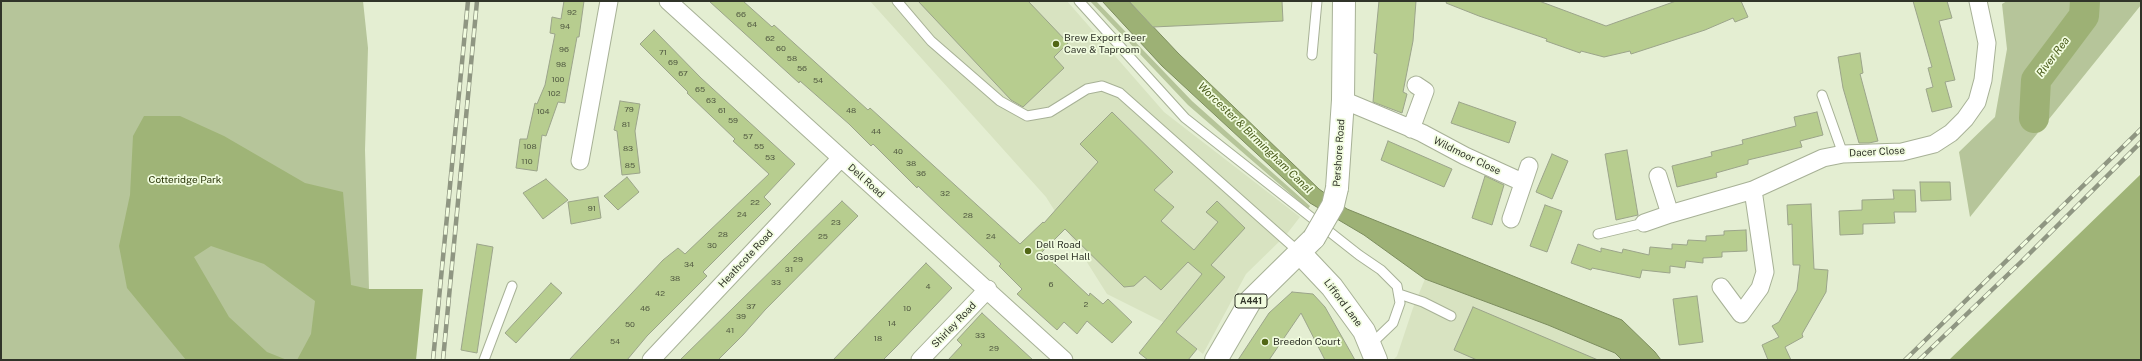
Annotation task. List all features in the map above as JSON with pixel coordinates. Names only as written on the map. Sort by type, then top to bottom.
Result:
[{"type":"main road","name":"Pershore Road","points":[[1216,360],[1251,300],[1306,245],[1333,205],[1337,188],[1342,108],[1344,1]]},
{"type":"main road","name":"Lifford Lane","points":[[1306,245],[1332,286],[1364,331],[1373,352]]},
{"type":"street","points":[[580,161],[609,1]]},
{"type":"street","name":"Dell Road","points":[[668,1],[988,289],[1064,360]]},
{"type":"street","name":"Dacer Close","points":[[1644,223],[1753,190],[1823,158],[1843,154],[1902,152],[1934,144],[1951,133],[1965,119],[1977,102],[1983,80],[1987,43],[1978,1]]},
{"type":"street","points":[[1412,129],[1425,91],[1416,85]]},
{"type":"street","name":"Wildmoor Close","points":[[1342,108],[1364,109],[1412,129],[1522,182]]},
{"type":"street","name":"Heathcote Road","points":[[651,360],[841,158]]},
{"type":"street","points":[[1511,220],[1522,182],[1529,166]]},
{"type":"street","points":[[1658,176],[1670,214]]},
{"type":"street","points":[[1721,287],[1741,314],[1760,288],[1765,272],[1753,190]]},
{"type":"street","name":"Shirley Road","points":[[920,360],[988,289]]},
{"type":"lane","points":[[897,1],[931,41],[1000,101],[1027,116],[1050,112],[1087,89],[1102,86],[1120,93],[1306,245]]},
{"type":"lane","points":[[1079,1],[1185,118],[1359,255],[1381,270],[1397,286],[1400,303],[1393,323],[1373,352]]},
{"type":"lane","points":[[1312,55],[1317,1]]},
{"type":"lane","points":[[1822,95],[1843,154]]},
{"type":"lane","points":[[1598,234],[1644,223]]},
{"type":"lane","points":[[484,360],[512,286]]},
{"type":"lane","points":[[1399,294],[1423,302],[1451,316]]},
{"type":"shaded area","points":[[870,1],[1067,1],[1164,112],[1300,217],[1286,235],[1246,274],[1203,354],[1163,322],[1107,294],[1046,197]]},
{"type":"shaded area","points":[[1425,279],[1548,325],[1615,353],[1622,360],[1393,360],[1397,356],[1413,308]]},
{"type":"green space","name":"Cotteridge Park","points":[[1,1],[363,1],[368,48],[365,150],[369,289],[367,360],[1,360]]},
{"type":"green space","points":[[1090,1],[1096,1],[1192,101],[1310,206],[1308,209],[1188,105]]},
{"type":"green space","points":[[2007,1],[2141,1],[2141,5],[1970,217],[1959,152],[1995,117],[2007,49],[2002,4]]},
{"type":"green space","points":[[144,116],[180,116],[224,136],[305,183],[343,192],[351,285],[369,289],[423,289],[416,360],[297,360],[311,334],[315,301],[264,264],[211,246],[194,257],[229,317],[267,352],[287,360],[186,360],[127,288],[119,246],[130,195],[133,136]]},
{"type":"green space","points":[[2141,174],[2141,360],[1949,360]]},
{"type":"water","name":"Worcester & Birmingham Canal","points":[[1102,1],[1129,1],[1178,53],[1319,189],[1347,209],[1622,320],[1655,352],[1661,360],[1622,360],[1615,353],[1548,325],[1425,279],[1364,235],[1310,203],[1162,66]]},
{"type":"building","points":[[564,1],[584,1],[579,37],[577,37],[565,103],[558,102],[546,136],[542,135],[537,171],[516,168],[520,139],[527,139],[535,103],[537,104],[545,85],[555,34],[550,33],[552,17],[561,19]]},
{"type":"building","points":[[709,1],[743,1],[772,27],[774,25],[868,110],[870,108],[1020,244],[1043,222],[1044,223],[1098,162],[1080,144],[1112,112],[1173,172],[1154,190],[1174,207],[1161,221],[1194,250],[1218,222],[1206,212],[1217,201],[1245,228],[1211,265],[1225,277],[1176,332],[1197,349],[1188,360],[1148,360],[1139,353],[1202,274],[1188,262],[1161,290],[1145,276],[1134,286],[1124,287],[1065,229],[1042,252],[1089,296],[1090,293],[1103,304],[1108,299],[1132,322],[1112,343],[1087,321],[1077,334],[1064,322],[1057,330],[1017,294],[1022,289],[999,266],[1001,264],[918,186],[917,188],[873,144],[871,146],[849,124],[800,81],[799,83]]},
{"type":"building","points":[[918,1],[1028,1],[1068,43],[1054,57],[1064,68],[1023,107],[1011,100]]},
{"type":"building","points":[[1129,1],[1282,1],[1283,21],[1153,27]]},
{"type":"building","points":[[1379,1],[1416,1],[1413,41],[1403,92],[1407,94],[1402,113],[1373,102],[1377,54],[1374,53]]},
{"type":"building","points":[[1447,1],[1539,1],[1606,26],[1676,1],[1741,1],[1748,17],[1735,22],[1733,18],[1705,30],[1631,54],[1630,51],[1604,57],[1581,51],[1580,53],[1546,41],[1547,39],[1446,3]]},
{"type":"building","points":[[1913,1],[1947,1],[1952,18],[1939,21],[1955,80],[1945,82],[1952,107],[1932,112],[1926,89],[1933,87],[1928,68],[1932,67]]},
{"type":"building","points":[[654,30],[701,78],[795,164],[764,197],[771,204],[703,272],[707,276],[647,336],[627,360],[569,360],[663,260],[678,248],[685,254],[769,174],[733,141],[735,139],[687,93],[688,92],[640,44]]},
{"type":"building","points":[[1860,53],[1863,73],[1860,74],[1878,141],[1869,143],[1859,143],[1843,88],[1838,57]]},
{"type":"building","points":[[620,101],[640,104],[635,131],[640,173],[622,175],[617,131],[614,130]]},
{"type":"building","points":[[1459,102],[1516,122],[1509,143],[1451,123]]},
{"type":"building","points":[[1817,112],[1823,135],[1800,141],[1802,147],[1748,160],[1748,164],[1716,173],[1717,177],[1677,187],[1672,166],[1712,156],[1711,152],[1743,144],[1742,140],[1796,126],[1794,117]]},
{"type":"building","points":[[1388,141],[1452,169],[1444,187],[1381,160]]},
{"type":"building","points":[[1627,150],[1638,215],[1616,220],[1605,154]]},
{"type":"building","points":[[1552,154],[1568,161],[1552,199],[1536,192]]},
{"type":"building","points":[[1485,176],[1504,185],[1492,225],[1472,218]]},
{"type":"building","points":[[627,177],[639,192],[618,210],[604,196]]},
{"type":"building","points":[[546,179],[568,200],[543,219],[523,193]]},
{"type":"building","points":[[1920,182],[1950,182],[1951,200],[1921,201]]},
{"type":"building","points":[[1893,190],[1915,190],[1916,212],[1894,212],[1895,223],[1863,224],[1863,234],[1840,235],[1839,211],[1862,210],[1862,200],[1894,199]]},
{"type":"building","points":[[598,197],[601,218],[571,224],[568,202]]},
{"type":"building","points":[[842,201],[858,216],[718,360],[680,360]]},
{"type":"building","points":[[1811,204],[1814,269],[1828,270],[1826,292],[1802,334],[1803,337],[1785,347],[1791,360],[1768,360],[1762,345],[1779,337],[1772,326],[1779,322],[1797,290],[1800,265],[1793,265],[1792,224],[1788,225],[1787,205]]},
{"type":"building","points":[[1545,205],[1562,211],[1547,252],[1530,246]]},
{"type":"building","points":[[1746,230],[1747,251],[1722,252],[1722,257],[1703,258],[1703,263],[1686,261],[1685,268],[1670,266],[1670,273],[1642,270],[1640,278],[1592,268],[1591,270],[1571,263],[1578,244],[1601,252],[1601,248],[1622,253],[1623,249],[1649,255],[1650,247],[1672,249],[1672,244],[1687,245],[1688,240],[1706,241],[1706,236],[1724,235],[1724,231]]},
{"type":"building","points":[[477,244],[493,247],[477,353],[461,350]]},
{"type":"building","points":[[926,263],[952,288],[895,348],[883,360],[833,360]]},
{"type":"building","points":[[551,283],[562,293],[516,343],[505,333]]},
{"type":"building","name":"Breedon Court","points":[[1292,292],[1313,294],[1325,307],[1355,360],[1325,360],[1301,313],[1269,360],[1238,360],[1269,313]]},
{"type":"building","points":[[1697,296],[1703,342],[1679,345],[1673,299]]},
{"type":"building","points":[[1473,307],[1598,360],[1477,360],[1454,350]]},
{"type":"building","points":[[982,313],[1033,360],[948,360],[962,345],[957,340]]},
{"type":"waterway","name":"River Rea","points":[[2034,118],[2036,80],[2084,16],[2085,1]]},
{"type":"railway","points":[[433,360],[468,1]]},
{"type":"railway","points":[[443,360],[477,1]]},
{"type":"railway","points":[[1905,360],[2141,129]]},
{"type":"railway","points":[[1919,360],[2021,262],[2141,142]]},
{"type":"place","name":"Brew Export Beer Cave & Taproom","points":[[1056,44]]},
{"type":"place","name":"Dell Road Gospel Hall","points":[[1028,251]]},
{"type":"place","name":"Breedon Court","points":[[1265,342]]}]
